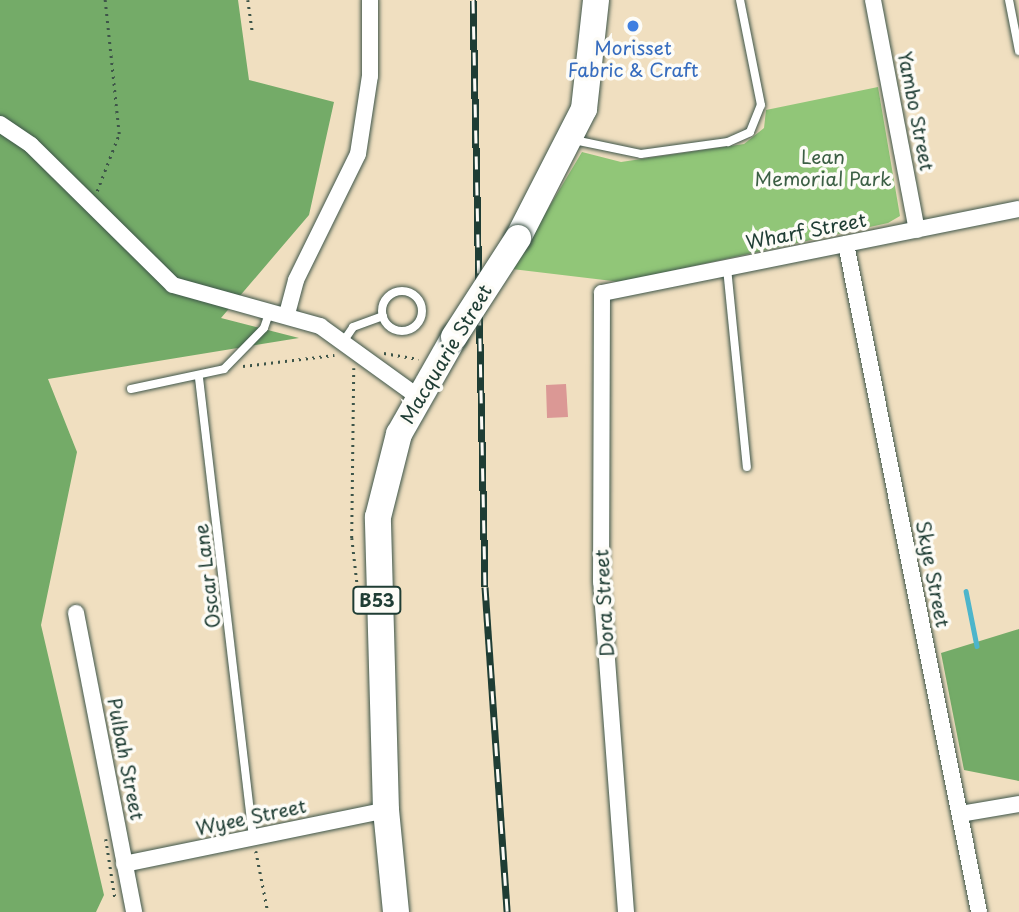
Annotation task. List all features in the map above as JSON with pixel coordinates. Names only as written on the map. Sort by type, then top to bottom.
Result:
[{"type":"main road","name":"B53","points":[[573,140],[591,77],[595,4]]},
{"type":"main road","name":"Macquarie Street","points":[[396,912],[386,810],[377,517],[388,464],[417,396],[518,238],[573,140]]},
{"type":"main road","name":"Macquarie Street","points":[[386,810],[405,912]]},
{"type":"street","points":[[288,314],[296,280],[358,154],[370,76],[370,0]]},
{"type":"street","name":"Yambo Street","points":[[873,0],[917,230]]},
{"type":"street","points":[[0,124],[31,145],[90,208],[173,285],[288,314],[345,339],[417,396]]},
{"type":"street","name":"Wharf Street","points":[[602,293],[1019,209]]},
{"type":"street","name":"Skye Street","points":[[846,244],[979,912]]},
{"type":"street","name":"Dora Street","points":[[602,293],[601,582],[626,912]]},
{"type":"street","name":"Pulbah Street","points":[[76,613],[134,912]]},
{"type":"street","points":[[960,814],[1019,804]]},
{"type":"street","name":"Wyee Street","points":[[124,864],[386,810]]},
{"type":"lane","points":[[573,140],[612,153],[640,154],[728,142],[750,132],[761,105],[740,0]]},
{"type":"lane","points":[[1009,0],[1019,51]]},
{"type":"lane","points":[[727,268],[747,467]]},
{"type":"lane","points":[[345,339],[353,327],[383,316],[393,293],[407,292],[421,306],[420,319],[406,331],[389,326],[383,316]]},
{"type":"lane","points":[[131,389],[199,378],[242,355],[270,311]]},
{"type":"lane","name":"Oscar Lane","points":[[199,378],[253,838]]},
{"type":"path","points":[[90,208],[120,134],[105,0]]},
{"type":"path","points":[[248,0],[253,34]]},
{"type":"path","points":[[354,366],[352,538],[359,611]]},
{"type":"path","points":[[253,838],[268,912]]},
{"type":"green space","points":[[0,0],[238,0],[249,80],[334,102],[309,215],[221,318],[299,338],[48,379],[77,452],[41,625],[104,895],[96,912],[0,912]]},
{"type":"green space","name":"Lean Memorial Park","points":[[878,87],[900,216],[888,223],[621,282],[512,269],[582,152],[621,162],[744,144],[764,128],[766,110]]},
{"type":"green space","points":[[1019,629],[1019,781],[964,770],[941,653]]},
{"type":"building","points":[[566,384],[568,417],[547,418],[546,385]]},
{"type":"waterway","points":[[966,591],[977,646]]},
{"type":"railway","points":[[473,0],[485,587],[507,912]]},
{"type":"place","name":"Morisset Fabric & Craft","points":[[633,26]]}]
